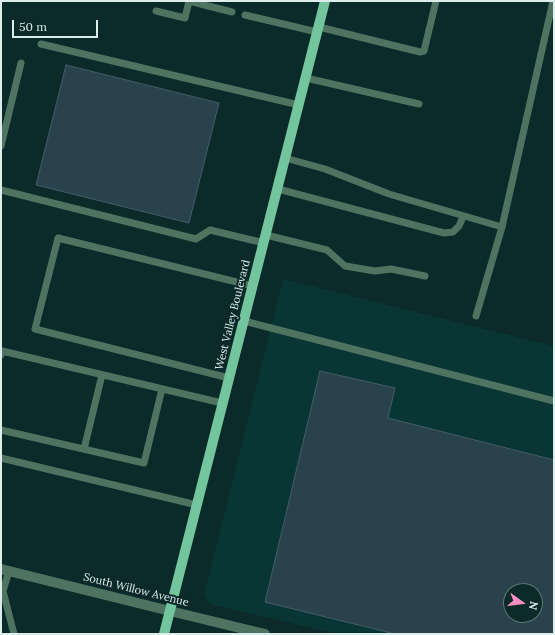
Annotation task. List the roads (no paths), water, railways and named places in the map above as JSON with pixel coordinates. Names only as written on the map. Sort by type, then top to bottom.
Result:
[{"type":"main road","name":"West Valley Boulevard","points":[[164,634],[325,1]]},
{"type":"street","name":"South Willow Avenue","points":[[5,570],[265,634]]},
{"type":"lane","points":[[156,11],[185,18],[189,1],[232,12]]},
{"type":"lane","points":[[245,15],[420,52],[424,51],[436,1]]},
{"type":"lane","points":[[476,316],[502,227],[553,1]]},
{"type":"lane","points":[[41,44],[299,105]]},
{"type":"lane","points":[[1,146],[21,63]]},
{"type":"lane","points":[[306,78],[419,104]]},
{"type":"lane","points":[[285,158],[325,169],[389,194],[463,217],[502,227]]},
{"type":"lane","points":[[278,189],[444,233],[453,232],[459,226],[463,217]]},
{"type":"lane","points":[[1,190],[196,239],[210,230],[326,250],[345,266],[375,271],[391,269],[425,276]]},
{"type":"lane","points":[[229,378],[35,330],[58,238],[253,286]]},
{"type":"lane","points":[[244,321],[554,401]]},
{"type":"lane","points":[[1,355],[2,351],[222,403]]},
{"type":"lane","points":[[84,449],[102,374]]},
{"type":"lane","points":[[1,430],[144,463],[162,389]]},
{"type":"lane","points":[[1,458],[197,505]]},
{"type":"lane","points":[[5,570],[3,591],[14,634]]}]
